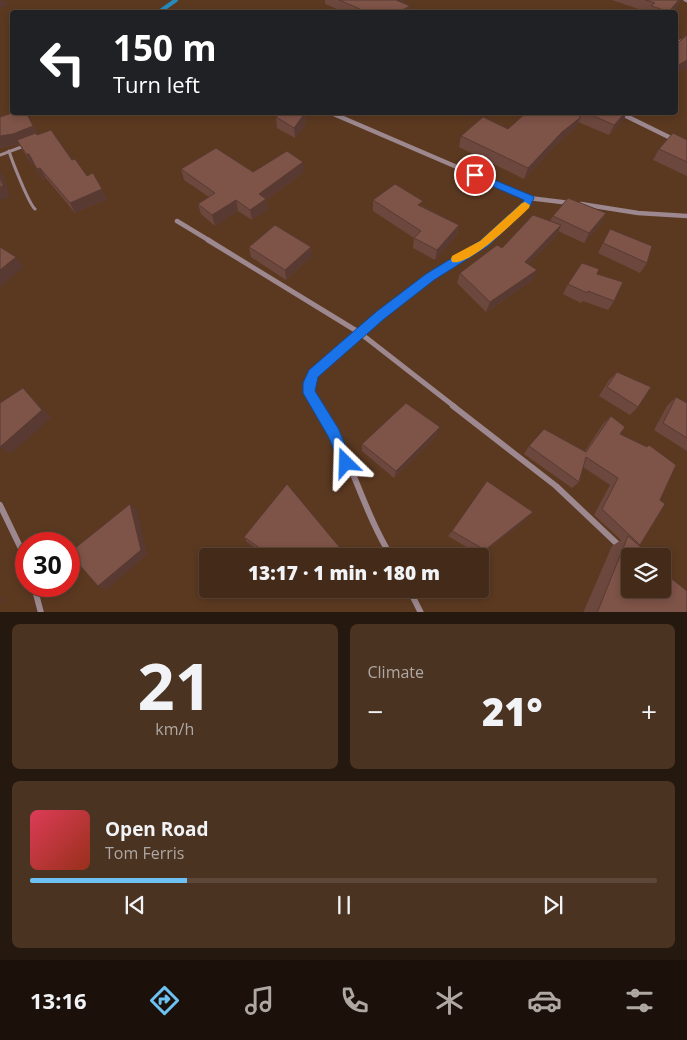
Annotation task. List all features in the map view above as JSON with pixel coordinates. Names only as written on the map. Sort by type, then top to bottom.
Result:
[{"type":"street","points":[[336,115],[529,198],[638,213],[687,216]]},
{"type":"street","points":[[624,115],[687,146]]},
{"type":"street","points":[[386,548],[378,535],[334,432],[309,393],[309,383],[313,374],[360,333],[442,268],[484,243],[516,214],[529,198]]},
{"type":"street","points":[[178,221],[360,333],[556,486],[622,548]]},
{"type":"street","points":[[0,505],[15,536]]},
{"type":"street","points":[[37,597],[41,612]]},
{"type":"street","points":[[414,598],[421,612]]},
{"type":"lane","points":[[0,155],[26,145]]},
{"type":"lane","points":[[9,152],[15,171],[34,209]]},
{"type":"building","points":[[339,0],[396,0],[410,6],[402,10],[362,10]]},
{"type":"building","points":[[645,0],[679,0],[670,10],[658,10],[661,9],[651,6],[655,3]]},
{"type":"building","points":[[687,35],[687,60],[678,65],[678,42]]},
{"type":"building","points":[[10,114],[28,115],[33,126],[13,134],[0,136],[0,117]]},
{"type":"building","points":[[279,115],[304,115],[294,128],[276,117]]},
{"type":"building","points":[[524,115],[577,115],[581,117],[562,132],[528,168],[461,136],[483,117],[508,129]]},
{"type":"building","points":[[592,115],[623,115],[614,125]]},
{"type":"building","points":[[51,130],[72,160],[75,159],[87,176],[93,173],[102,189],[70,203],[40,168],[37,169],[29,154],[26,154],[17,140]]},
{"type":"building","points":[[673,133],[687,140],[687,162],[659,149]]},
{"type":"building","points":[[216,148],[253,172],[287,151],[303,162],[259,194],[266,199],[250,210],[236,200],[212,215],[198,204],[215,193],[181,169]]},
{"type":"building","points":[[395,184],[423,201],[418,205],[459,225],[437,250],[414,238],[421,231],[373,200]]},
{"type":"building","points":[[568,198],[606,213],[589,233],[553,216]]},
{"type":"building","points":[[533,215],[561,225],[525,262],[537,270],[490,302],[460,273],[497,245],[502,248]]},
{"type":"building","points":[[275,225],[311,247],[285,270],[249,247]]},
{"type":"building","points":[[610,229],[652,246],[647,263],[603,243]]},
{"type":"building","points":[[0,247],[16,257],[0,270]]},
{"type":"building","points":[[582,263],[599,269],[597,274],[623,282],[614,301],[588,291],[587,293],[568,284]]},
{"type":"building","points":[[617,372],[651,387],[638,407],[607,387]]},
{"type":"building","points":[[23,388],[42,410],[0,447],[0,403]]},
{"type":"building","points":[[676,397],[687,403],[687,438],[663,423]]},
{"type":"building","points":[[406,403],[440,427],[396,471],[362,444]]},
{"type":"building","points":[[611,416],[625,427],[620,434],[647,447],[649,445],[676,465],[660,500],[665,504],[640,545],[602,509],[618,478],[586,457],[579,482],[529,446],[544,429],[586,452]]},
{"type":"building","points":[[487,481],[533,512],[488,548],[482,548],[452,531]]},
{"type":"building","points":[[287,484],[340,548],[260,548],[244,537]]},
{"type":"building","points":[[130,504],[141,550],[98,586],[80,566],[80,544]]},
{"type":"building","points":[[628,536],[642,548],[623,548]]},
{"type":"building","points":[[621,553],[621,598],[671,598],[671,578],[687,591],[687,612],[597,612]]},
{"type":"waterway","points":[[162,10],[176,0]]},
{"type":"slow traffic","points":[[456,259],[484,243],[525,205]]},
{"type":"route","points":[[346,463],[334,432],[309,393],[309,383],[313,374],[380,316],[430,277],[484,243],[527,204],[529,198],[475,175]]}]
